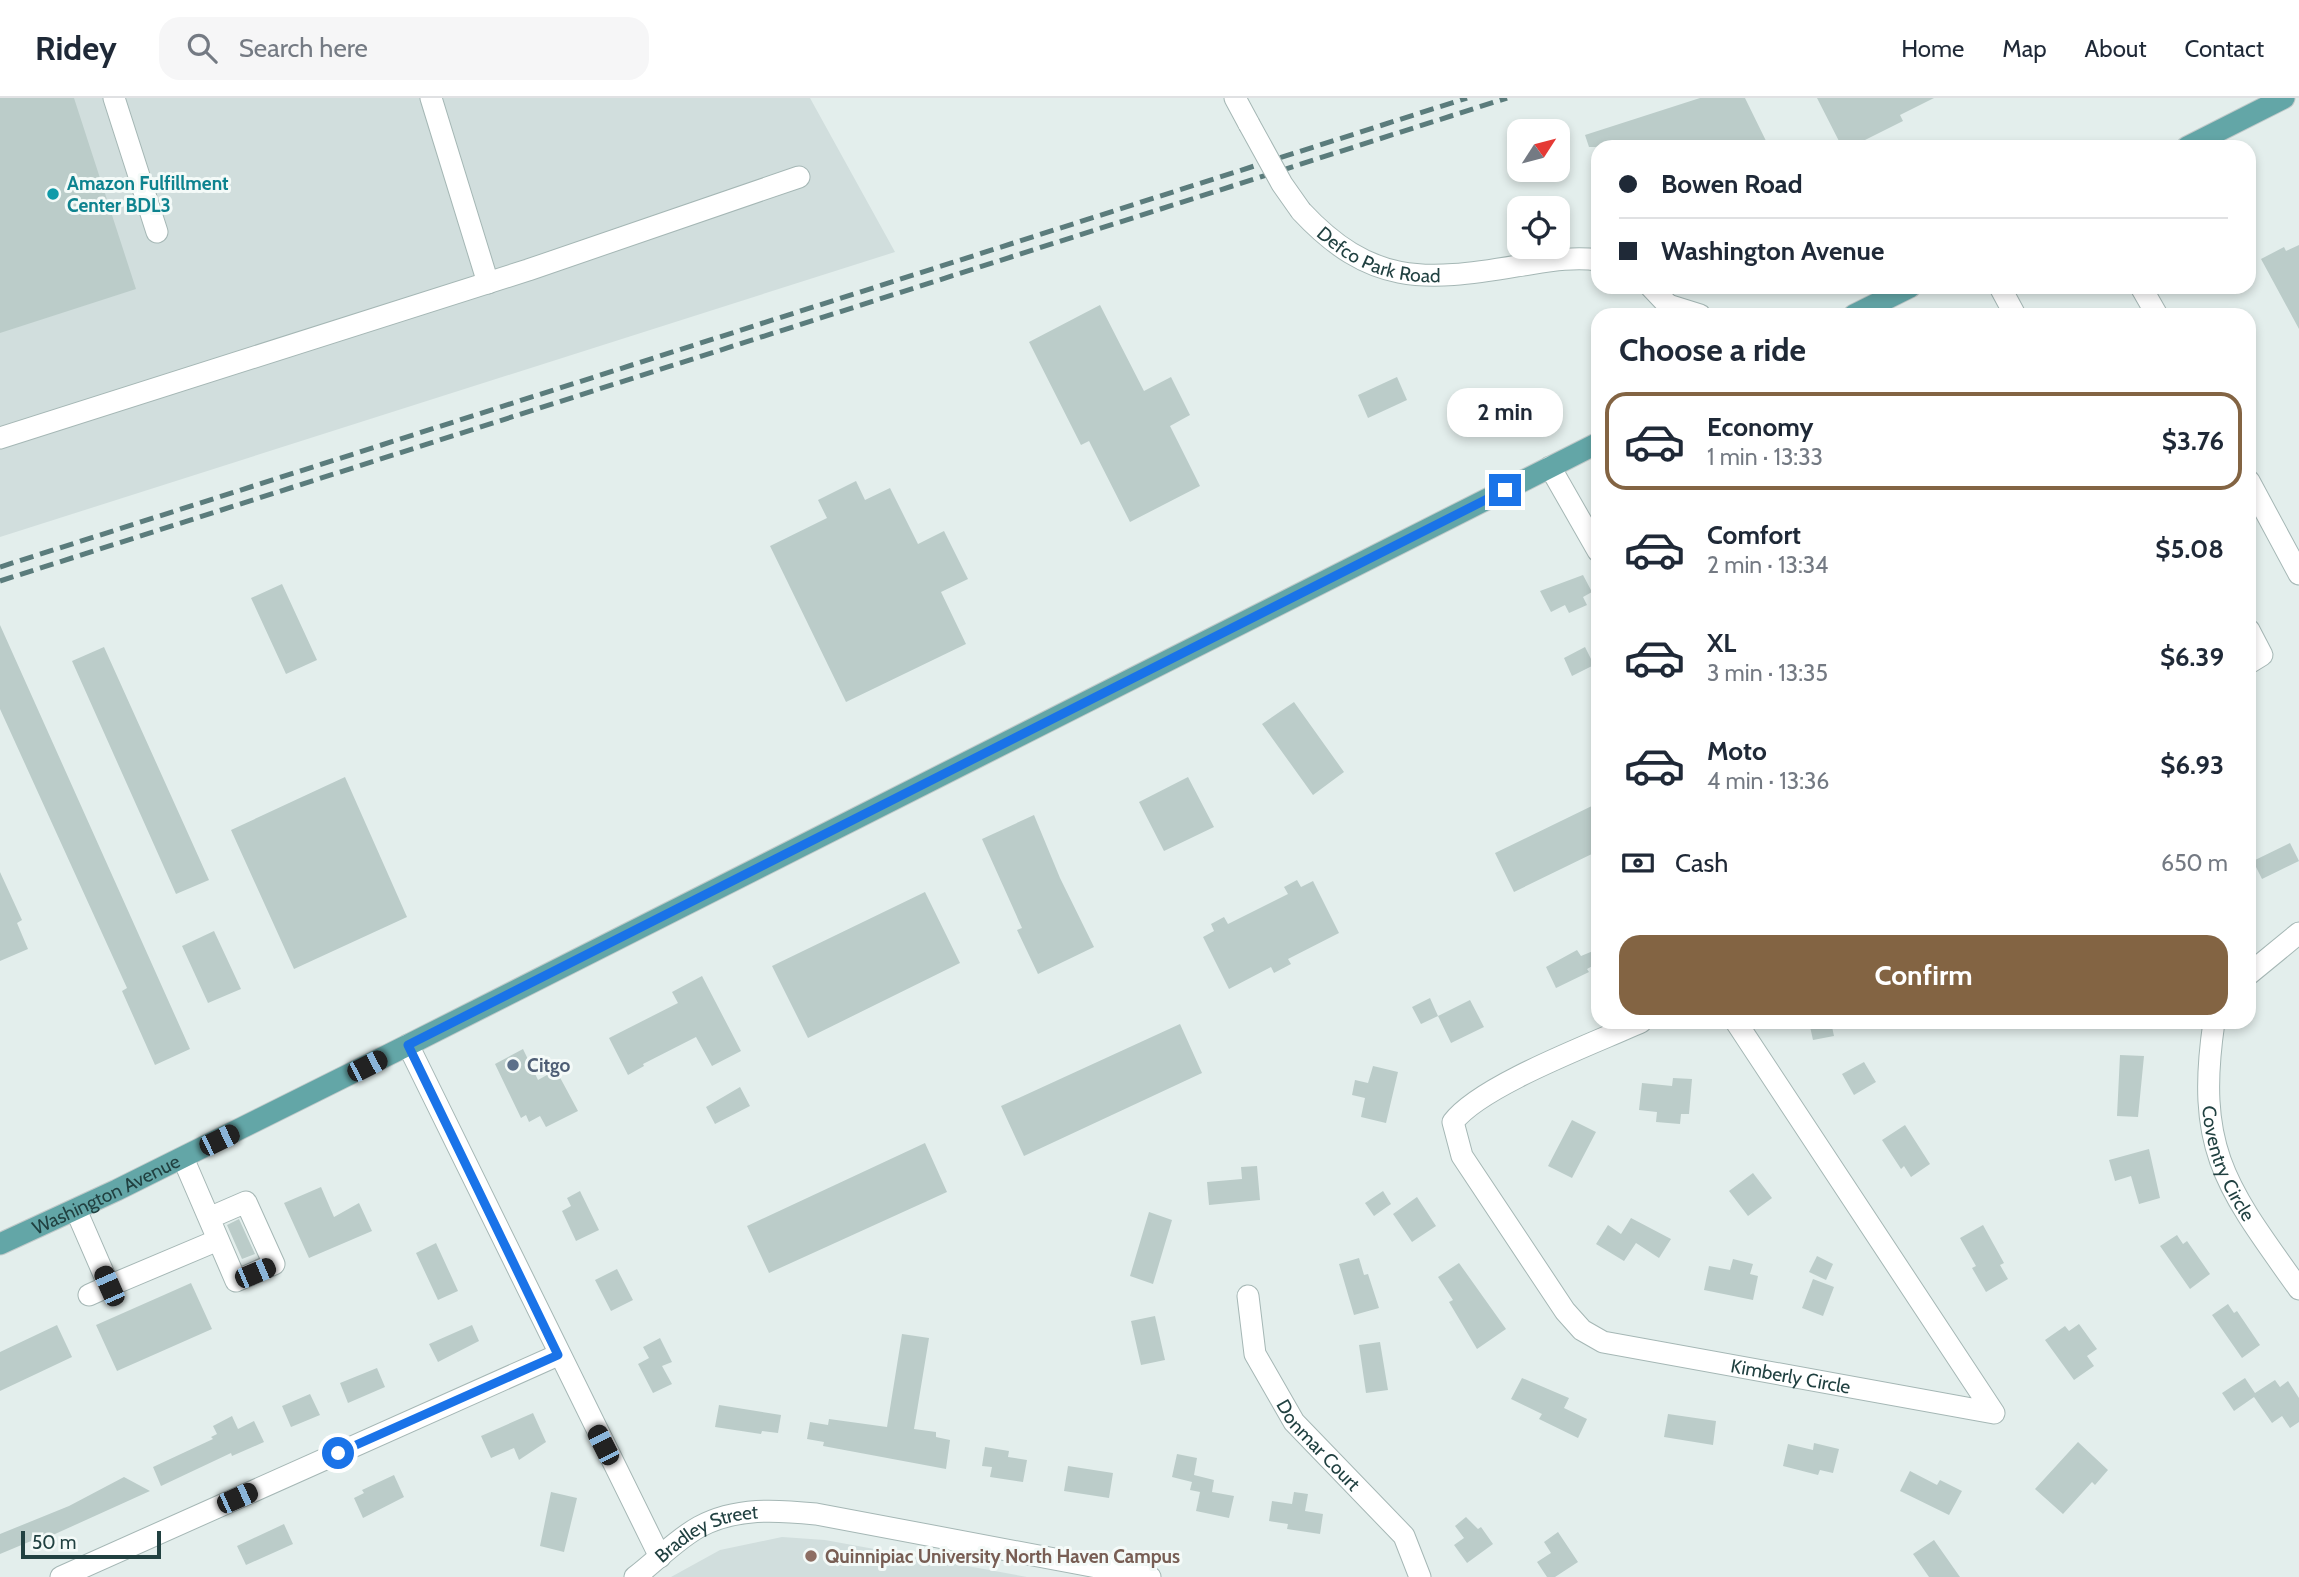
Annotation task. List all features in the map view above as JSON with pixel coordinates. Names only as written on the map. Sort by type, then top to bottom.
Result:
[{"type":"main road","points":[[2201,140],[2284,98]]},
{"type":"main road","points":[[1868,308],[1896,294]]},
{"type":"main road","name":"Washington Avenue","points":[[0,1244],[183,1158],[1591,446]]},
{"type":"street","points":[[114,98],[157,232]]},
{"type":"street","points":[[432,98],[488,283]]},
{"type":"street","name":"Defco Park Road","points":[[1235,98],[1282,184],[1301,211],[1325,237],[1351,256],[1382,268],[1420,277],[1456,276],[1568,258],[1591,260]]},
{"type":"street","points":[[0,438],[488,283],[799,177]]},
{"type":"street","points":[[1656,294],[1667,308]]},
{"type":"street","points":[[1550,467],[1591,539]]},
{"type":"street","points":[[2256,494],[2299,574]]},
{"type":"street","points":[[2256,643],[2262,655],[2256,659]]},
{"type":"street","points":[[2256,968],[2299,933]]},
{"type":"street","name":"Kimberly Circle","points":[[1626,1029],[1504,1084],[1463,1108],[1453,1122],[1462,1156],[1565,1311],[1583,1330],[1603,1342],[1994,1413],[1741,1029]]},
{"type":"street","name":"Coventry Circle","points":[[2213,1029],[2207,1071],[2209,1122],[2222,1170],[2245,1212],[2299,1289]]},
{"type":"street","name":"Bradley Street","points":[[408,1045],[558,1355],[660,1557],[699,1527],[738,1513],[777,1510],[817,1514],[1150,1577]]},
{"type":"street","points":[[183,1158],[236,1281],[274,1264],[246,1202],[209,1218]]},
{"type":"street","points":[[76,1210],[109,1286]]},
{"type":"street","points":[[89,1295],[218,1240]]},
{"type":"street","name":"Donmar Court","points":[[1248,1296],[1255,1354],[1294,1422],[1404,1536],[1420,1577]]},
{"type":"street","points":[[61,1577],[558,1355]]},
{"type":"street","points":[[635,1577],[660,1557]]},
{"type":"shaded area","points":[[0,98],[810,98],[895,252],[0,537]]},
{"type":"shaded area","name":"Quinnipiac University North Haven Campus","points":[[782,1537],[825,1540],[1027,1577],[671,1577],[720,1550]]},
{"type":"building","name":"Amazon Fulfillment Center BDL3","points":[[0,98],[74,98],[136,289],[0,333]]},
{"type":"building","points":[[1700,98],[1745,98],[1766,140],[1591,140],[1589,147],[1585,135]]},
{"type":"building","points":[[1817,98],[1934,98],[1900,115],[1903,121],[1865,140],[1838,140]]},
{"type":"building","points":[[2299,245],[2299,329],[2261,259],[2284,247],[2286,251]]},
{"type":"building","points":[[1100,305],[1144,391],[1171,377],[1190,415],[1170,426],[1200,486],[1130,522],[1089,441],[1081,445],[1029,342]]},
{"type":"building","points":[[1397,377],[1407,400],[1368,418],[1358,395]]},
{"type":"building","points":[[856,481],[865,500],[890,488],[918,544],[944,531],[968,579],[941,592],[966,644],[846,702],[770,546],[827,518],[818,500]]},
{"type":"building","points":[[1583,575],[1591,593],[1583,597],[1587,605],[1569,613],[1565,605],[1551,612],[1540,591]]},
{"type":"building","points":[[282,584],[317,660],[286,674],[251,598]]},
{"type":"building","points":[[0,625],[190,1049],[155,1065],[122,991],[127,988],[0,709]]},
{"type":"building","points":[[104,647],[209,880],[176,894],[72,661]]},
{"type":"building","points":[[1585,647],[1591,659],[1591,666],[1572,676],[1564,658]]},
{"type":"building","points":[[1294,702],[1344,772],[1313,795],[1262,724]]},
{"type":"building","points":[[345,777],[407,917],[294,969],[231,830]]},
{"type":"building","points":[[1188,777],[1214,827],[1164,851],[1139,802]]},
{"type":"building","points":[[1591,806],[1591,854],[1514,892],[1495,853]]},
{"type":"building","points":[[1034,815],[1060,878],[1094,947],[1038,974],[1017,930],[1022,928],[982,839]]},
{"type":"building","points":[[2290,843],[2299,861],[2262,879],[2256,867],[2256,860]]},
{"type":"building","points":[[0,872],[22,920],[17,923],[28,949],[0,961]]},
{"type":"building","points":[[1297,880],[1301,887],[1313,881],[1339,933],[1288,959],[1291,964],[1274,973],[1271,967],[1229,989],[1203,937],[1214,931],[1211,924],[1224,917],[1228,924],[1288,894],[1284,887]]},
{"type":"building","points":[[925,892],[960,963],[808,1038],[772,966]]},
{"type":"building","points":[[214,931],[241,989],[208,1003],[182,946]]},
{"type":"building","points":[[1577,950],[1581,956],[1591,952],[1591,967],[1587,969],[1589,972],[1556,988],[1546,967]]},
{"type":"building","points":[[702,976],[741,1051],[712,1066],[696,1037],[643,1064],[644,1066],[628,1075],[609,1038],[678,1003],[672,992]]},
{"type":"building","points":[[1430,998],[1438,1016],[1421,1024],[1412,1007]]},
{"type":"building","points":[[1470,1000],[1484,1027],[1451,1043],[1438,1016]]},
{"type":"building","points":[[1180,1024],[1202,1073],[1024,1156],[1001,1106]]},
{"type":"building","points":[[1811,1029],[1832,1029],[1834,1036],[1813,1040]]},
{"type":"building","points":[[523,1049],[538,1080],[556,1070],[578,1111],[546,1127],[540,1116],[529,1122],[526,1115],[521,1118],[495,1064]]},
{"type":"building","points":[[2120,1055],[2144,1056],[2138,1117],[2117,1116]]},
{"type":"building","points":[[1864,1062],[1876,1082],[1854,1095],[1842,1074]]},
{"type":"building","points":[[1373,1066],[1398,1072],[1386,1123],[1361,1117],[1365,1098],[1352,1095],[1355,1080],[1368,1083]]},
{"type":"building","points":[[1673,1078],[1692,1079],[1689,1114],[1681,1114],[1680,1124],[1656,1122],[1657,1112],[1639,1110],[1642,1083],[1672,1086]]},
{"type":"building","points":[[740,1087],[750,1106],[715,1124],[706,1107]]},
{"type":"building","points":[[1572,1120],[1596,1132],[1572,1178],[1548,1166]]},
{"type":"building","points":[[1905,1125],[1930,1164],[1911,1177],[1904,1166],[1901,1169],[1882,1140]]},
{"type":"building","points":[[925,1143],[947,1192],[769,1273],[747,1226]]},
{"type":"building","points":[[2149,1149],[2160,1198],[2139,1204],[2131,1176],[2115,1181],[2109,1160]]},
{"type":"building","points":[[1257,1166],[1260,1200],[1209,1205],[1207,1182],[1242,1179],[1241,1167]]},
{"type":"building","points":[[1753,1173],[1772,1198],[1748,1216],[1729,1191]]},
{"type":"building","points":[[321,1187],[334,1217],[359,1203],[372,1231],[309,1258],[284,1203]]},
{"type":"building","points":[[580,1191],[599,1230],[576,1241],[562,1211],[571,1206],[567,1198]]},
{"type":"building","points":[[1383,1191],[1391,1204],[1374,1216],[1365,1203]]},
{"type":"building","points":[[1417,1197],[1436,1226],[1412,1242],[1393,1214]]},
{"type":"building","points":[[1149,1212],[1172,1220],[1153,1284],[1130,1276]]},
{"type":"building","points":[[1631,1218],[1671,1239],[1659,1258],[1636,1243],[1624,1261],[1596,1244],[1608,1225],[1621,1234]]},
{"type":"building","points":[[239,1219],[255,1254],[242,1259],[227,1225]]},
{"type":"building","points":[[1983,1225],[2004,1263],[2000,1265],[2008,1279],[1986,1292],[1972,1268],[1976,1266],[1960,1238]]},
{"type":"building","points":[[2177,1235],[2183,1244],[2187,1241],[2210,1274],[2190,1289],[2160,1246]]},
{"type":"building","points":[[436,1243],[458,1291],[438,1300],[416,1253]]},
{"type":"building","points":[[1817,1256],[1833,1264],[1826,1280],[1809,1272]]},
{"type":"building","points":[[1359,1258],[1364,1275],[1368,1274],[1379,1308],[1354,1315],[1339,1264]]},
{"type":"building","points":[[1733,1259],[1753,1264],[1750,1274],[1758,1276],[1753,1300],[1704,1290],[1709,1266],[1730,1270]]},
{"type":"building","points":[[1459,1263],[1506,1329],[1477,1349],[1449,1302],[1453,1300],[1438,1277]]},
{"type":"building","points":[[617,1269],[633,1300],[611,1311],[595,1280]]},
{"type":"building","points":[[1813,1279],[1834,1287],[1823,1316],[1802,1308]]},
{"type":"building","points":[[191,1283],[212,1329],[117,1371],[96,1325]]},
{"type":"building","points":[[2228,1304],[2234,1313],[2237,1311],[2260,1345],[2242,1358],[2212,1315]]},
{"type":"building","points":[[1155,1316],[1165,1360],[1141,1365],[1131,1321]]},
{"type":"building","points":[[2079,1324],[2097,1349],[2087,1356],[2094,1366],[2074,1380],[2045,1340],[2065,1326],[2069,1331]]},
{"type":"building","points":[[57,1325],[72,1357],[0,1391],[0,1352]]},
{"type":"building","points":[[472,1325],[479,1341],[438,1362],[429,1344]]},
{"type":"building","points":[[902,1334],[929,1338],[914,1429],[936,1432],[936,1437],[950,1440],[946,1469],[823,1446],[824,1442],[807,1439],[810,1422],[828,1425],[829,1419],[887,1427]]},
{"type":"building","points":[[660,1338],[672,1362],[662,1366],[672,1384],[653,1393],[638,1364],[649,1358],[643,1347]]},
{"type":"building","points":[[1380,1342],[1388,1390],[1366,1393],[1359,1345]]},
{"type":"building","points":[[377,1368],[385,1387],[348,1403],[340,1383]]},
{"type":"building","points":[[1522,1378],[1569,1398],[1564,1408],[1587,1419],[1578,1438],[1539,1419],[1542,1414],[1511,1399]]},
{"type":"building","points":[[2245,1378],[2255,1393],[2275,1380],[2280,1387],[2288,1381],[2299,1398],[2299,1422],[2290,1428],[2282,1416],[2272,1423],[2254,1397],[2234,1411],[2222,1393]]},
{"type":"building","points":[[310,1394],[320,1415],[291,1427],[282,1406]]},
{"type":"building","points":[[719,1405],[781,1415],[778,1433],[762,1431],[761,1434],[715,1427]]},
{"type":"building","points":[[533,1413],[546,1442],[519,1460],[514,1448],[491,1458],[481,1436]]},
{"type":"building","points":[[1668,1414],[1716,1421],[1713,1445],[1664,1437]]},
{"type":"building","points":[[232,1416],[238,1429],[254,1421],[264,1442],[232,1456],[231,1453],[161,1486],[153,1467],[213,1439],[211,1437],[217,1434],[213,1426]]},
{"type":"building","points":[[2078,1442],[2108,1470],[2095,1485],[2092,1482],[2063,1514],[2035,1489]]},
{"type":"building","points":[[1814,1443],[1839,1449],[1833,1473],[1820,1470],[1818,1475],[1783,1466],[1788,1444],[1813,1450]]},
{"type":"building","points":[[985,1447],[1009,1451],[1008,1457],[1027,1460],[1023,1482],[990,1477],[992,1467],[982,1466]]},
{"type":"building","points":[[1177,1454],[1197,1458],[1194,1475],[1214,1480],[1212,1492],[1234,1496],[1229,1518],[1196,1511],[1200,1492],[1190,1490],[1192,1482],[1172,1477]]},
{"type":"building","points":[[1068,1466],[1113,1473],[1109,1498],[1064,1491]]},
{"type":"building","points":[[1910,1471],[1937,1485],[1940,1480],[1962,1491],[1949,1515],[1900,1491]]},
{"type":"building","points":[[394,1475],[404,1497],[363,1518],[354,1498],[364,1493],[362,1490]]},
{"type":"building","points":[[124,1477],[150,1491],[44,1539],[43,1536],[0,1554],[0,1534],[69,1506]]},
{"type":"building","points":[[551,1492],[577,1498],[564,1552],[540,1546]]},
{"type":"building","points":[[1294,1492],[1308,1494],[1305,1511],[1323,1514],[1320,1534],[1287,1529],[1288,1524],[1269,1521],[1272,1501],[1292,1504]]},
{"type":"building","points":[[1466,1517],[1478,1529],[1481,1527],[1493,1544],[1467,1563],[1454,1545],[1464,1538],[1455,1526]]},
{"type":"building","points":[[284,1524],[293,1544],[246,1565],[237,1546]]},
{"type":"building","points":[[1558,1532],[1578,1562],[1555,1577],[1547,1577],[1537,1562],[1551,1553],[1544,1542]]},
{"type":"building","points":[[1934,1540],[1960,1577],[1929,1577],[1913,1554]]},
{"type":"railway","points":[[0,567],[1467,98]]},
{"type":"railway","points":[[0,581],[1507,98]]},
{"type":"place","name":"Amazon Fulfillment Center BDL3","points":[[53,194]]},
{"type":"place","name":"Citgo","points":[[513,1065]]},
{"type":"place","name":"Quinnipiac University North Haven Campus","points":[[811,1556]]},
{"type":"route","points":[[338,1453],[558,1355],[408,1045],[1505,490]]}]
